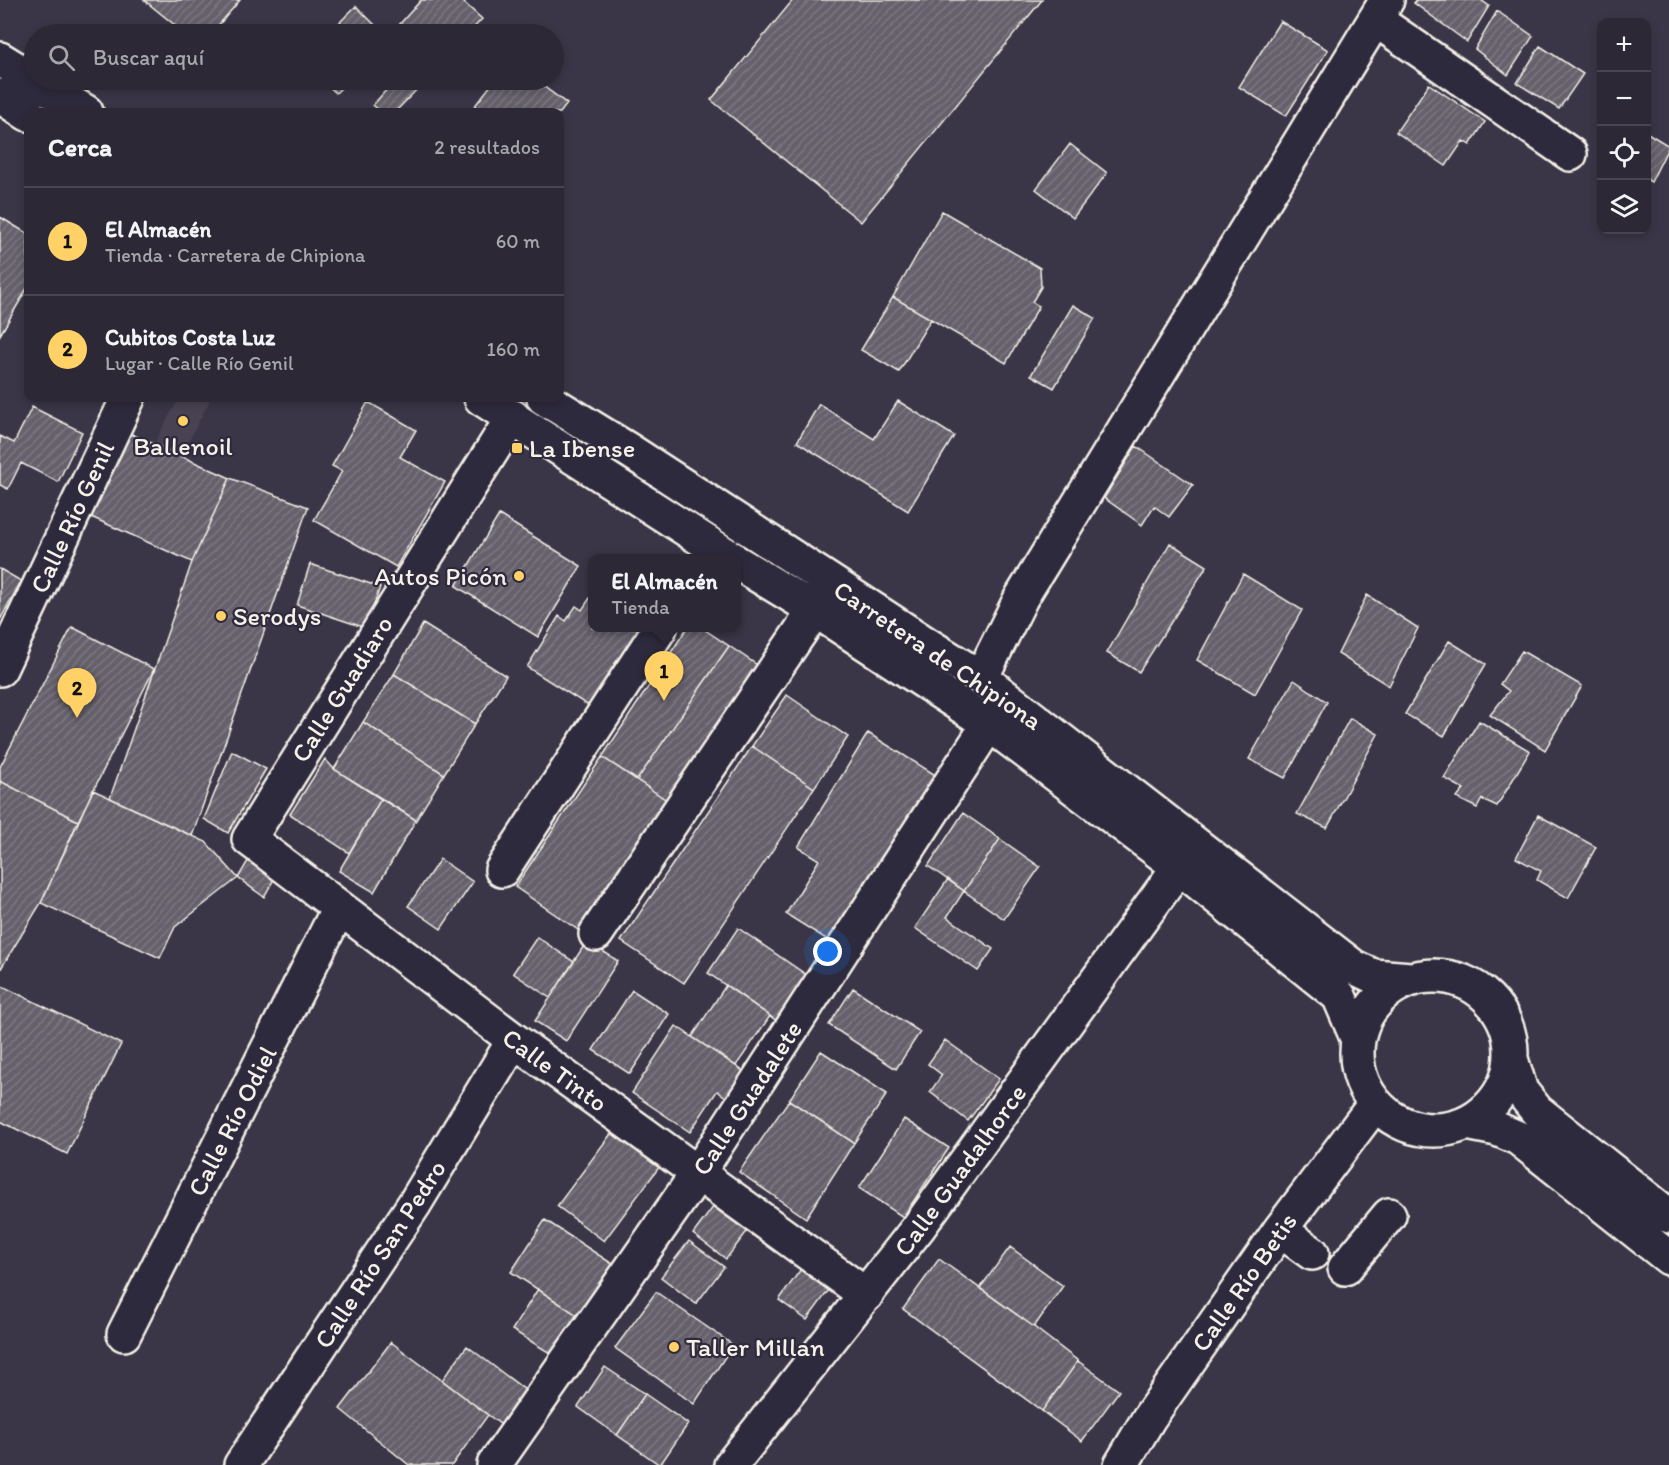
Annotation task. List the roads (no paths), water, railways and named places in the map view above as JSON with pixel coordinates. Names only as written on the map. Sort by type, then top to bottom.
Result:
[{"type":"street","points":[[981,678],[1021,598],[1381,10],[1569,154]]},
{"type":"street","points":[[0,59],[24,74]]},
{"type":"street","points":[[50,90],[80,108]]},
{"type":"street","points":[[0,96],[24,111]]},
{"type":"street","name":"Calle Río Genil","points":[[0,669],[126,402]]},
{"type":"street","name":"Carretera de Chipiona","points":[[488,402],[718,554]]},
{"type":"street","name":"Carretera de Chipiona","points":[[550,402],[981,678],[1354,967],[1374,976],[1411,979]]},
{"type":"street","name":"Calle Guadiaro","points":[[249,839],[513,417]]},
{"type":"street","name":"Carretera de Chipiona","points":[[741,567],[815,610],[989,724],[1179,867],[1339,996],[1358,1041]]},
{"type":"street","points":[[596,934],[815,610]]},
{"type":"street","points":[[502,870],[657,632]]},
{"type":"street","name":"Calle Guadalete","points":[[494,1465],[698,1173],[989,724]]},
{"type":"street","name":"Calle Tinto","points":[[249,839],[514,1041],[866,1295]]},
{"type":"street","name":"Calle Guadalhorce","points":[[731,1465],[918,1228],[1179,867]]},
{"type":"street","name":"Calle Río Odiel","points":[[124,1334],[339,908]]},
{"type":"street","points":[[1429,976],[1448,977],[1466,983],[1482,992],[1495,1006],[1504,1022],[1510,1040],[1507,1077],[1498,1096],[1484,1112],[1467,1123],[1448,1129],[1428,1130],[1408,1126],[1390,1117],[1375,1104],[1363,1084],[1357,1063],[1358,1041],[1364,1020],[1376,1002],[1392,988],[1411,979],[1429,976]]},
{"type":"street","name":"Calle Río San Pedro","points":[[241,1465],[415,1203],[514,1041]]},
{"type":"street","points":[[1510,1059],[1521,1091],[1537,1111],[1669,1216]]},
{"type":"street","name":"Calle Río Betis","points":[[1121,1465],[1149,1418],[1280,1230],[1375,1104]]},
{"type":"street","points":[[1467,1123],[1497,1128],[1518,1138],[1669,1258]]},
{"type":"street","points":[[1345,1268],[1389,1215]]},
{"type":"street","points":[[1280,1230],[1312,1253]]},
{"type":"place","name":"Ballenoil","points":[[183,421]]},
{"type":"place","name":"La Ibense","points":[[517,448]]},
{"type":"place","name":"Autos Picón","points":[[519,576]]},
{"type":"place","name":"Serodys","points":[[221,616]]},
{"type":"place","name":"El Almacén","points":[[664,701]]},
{"type":"place","name":"Cubitos Costa Luz","points":[[77,718]]},
{"type":"place","name":"Taller Millan","points":[[674,1347]]}]
